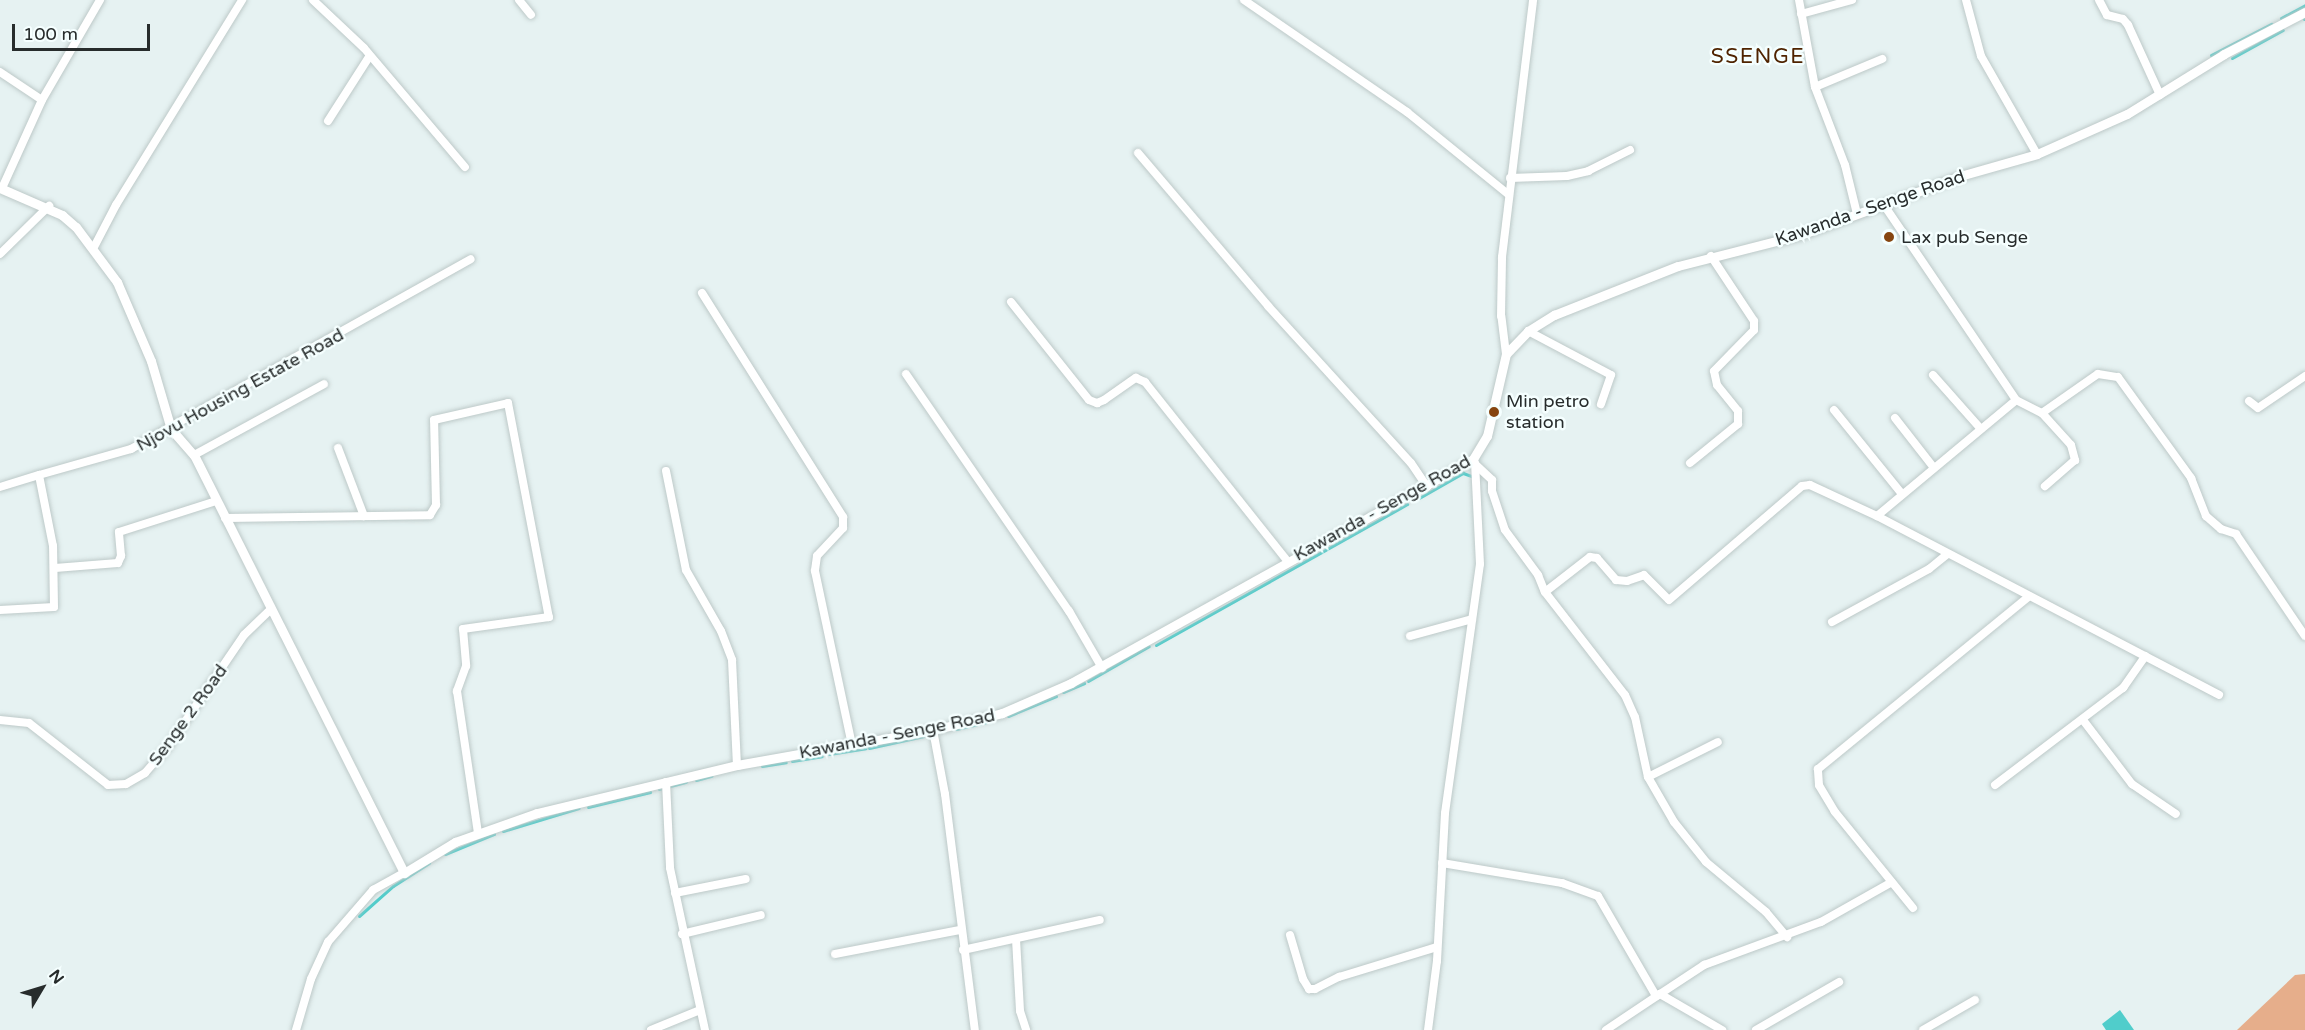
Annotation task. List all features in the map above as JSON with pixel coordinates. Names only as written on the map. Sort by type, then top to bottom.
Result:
[{"type":"street","points":[[100,0],[42,100],[1,188],[48,206],[76,227],[117,282],[142,341],[171,429],[194,455],[404,873],[373,890],[328,942],[311,978],[296,1030]]},
{"type":"street","points":[[93,249],[116,205],[242,0]]},
{"type":"street","points":[[313,0],[369,57],[465,167]]},
{"type":"street","points":[[519,0],[531,15]]},
{"type":"street","points":[[1244,0],[1407,112],[1508,194]]},
{"type":"street","points":[[1506,354],[1501,304],[1508,194],[1533,0]]},
{"type":"street","points":[[1799,0],[1815,87],[1845,165],[1857,214]]},
{"type":"street","points":[[1801,14],[1852,0]]},
{"type":"street","points":[[1966,0],[1981,56],[2037,154]]},
{"type":"street","points":[[2099,0],[2108,15],[2123,19],[2128,25],[2160,95]]},
{"type":"street","name":"Kawanda - Senge Road","points":[[404,873],[478,833],[537,813],[737,765],[933,730],[1002,713],[1102,668],[1288,562],[1475,462],[1486,436],[1506,354],[1528,331],[1567,308],[1711,256],[1800,235],[1960,176],[2037,154],[2127,114],[2224,54],[2305,12]]},
{"type":"street","points":[[328,121],[369,57]]},
{"type":"street","points":[[1815,87],[1882,59]]},
{"type":"street","points":[[0,72],[42,100]]},
{"type":"street","points":[[1510,178],[1567,176],[1630,150]]},
{"type":"street","points":[[1138,153],[1268,306],[1411,463],[1427,487]]},
{"type":"street","points":[[1884,205],[2016,400],[2042,413],[2075,454],[2071,465],[2045,486]]},
{"type":"street","points":[[0,254],[48,206]]},
{"type":"street","points":[[1690,463],[1738,424],[1738,411],[1717,385],[1714,371],[1754,330],[1754,321],[1711,256]]},
{"type":"street","name":"Njovu Housing Estate Road","points":[[0,487],[131,449],[171,429],[471,259]]},
{"type":"street","points":[[702,293],[843,517],[843,528],[818,556],[815,571],[852,745]]},
{"type":"street","points":[[1011,302],[1089,400],[1097,403],[1104,400],[1136,378],[1145,382],[1288,562]]},
{"type":"street","points":[[1528,331],[1608,371],[1610,381],[1601,404]]},
{"type":"street","points":[[906,374],[1069,611],[1102,668]]},
{"type":"street","points":[[2042,413],[2098,374],[2118,377],[2191,478],[2206,516],[2221,529],[2236,534],[2305,636]]},
{"type":"street","points":[[1933,375],[1981,429]]},
{"type":"street","points":[[2249,401],[2258,408],[2305,376]]},
{"type":"street","points":[[194,455],[324,384]]},
{"type":"street","points":[[1876,516],[2016,400]]},
{"type":"street","points":[[225,518],[433,514],[436,505],[434,420],[508,404],[549,617],[463,629],[466,666],[457,691],[478,833]]},
{"type":"street","points":[[1834,410],[1902,495]]},
{"type":"street","points":[[1895,418],[1934,468]]},
{"type":"street","points":[[338,448],[363,516]]},
{"type":"street","points":[[1475,462],[1489,473],[1505,530],[1538,575],[1545,592],[1625,695],[1635,717],[1648,777],[1674,822],[1706,862],[1766,912],[1787,937]]},
{"type":"street","points":[[1428,1030],[1454,741],[1480,564],[1475,462]]},
{"type":"street","points":[[666,471],[686,570],[722,631],[732,660],[737,765]]},
{"type":"street","points":[[0,610],[53,609],[57,593],[55,568],[39,475]]},
{"type":"street","points":[[1545,592],[1582,561],[1597,558],[1616,580],[1627,581],[1644,575],[1669,600],[1802,486],[1818,488],[2219,695]]},
{"type":"street","points":[[55,568],[118,563],[121,556],[118,532],[216,501]]},
{"type":"street","points":[[1832,622],[1929,569],[1946,555]]},
{"type":"street","points":[[1913,908],[1835,812],[1818,785],[1818,769],[2028,597]]},
{"type":"street","name":"Senge 2 Road","points":[[0,720],[29,723],[108,785],[126,784],[145,773],[167,748],[244,635],[271,609]]},
{"type":"street","points":[[1410,636],[1472,619]]},
{"type":"street","points":[[1995,784],[2123,688],[2145,656]]},
{"type":"street","points":[[2083,720],[2132,784],[2175,814]]},
{"type":"street","points":[[933,730],[945,794],[960,930],[975,1030]]},
{"type":"street","points":[[1648,777],[1718,742]]},
{"type":"street","points":[[666,782],[675,893],[682,934],[705,1030]]},
{"type":"street","points":[[1442,863],[1562,883],[1598,896],[1658,995],[1722,1030]]},
{"type":"street","points":[[675,893],[746,879]]},
{"type":"street","points":[[1606,1030],[1704,965],[1787,937],[1846,911],[1892,882]]},
{"type":"street","points":[[682,934],[761,915]]},
{"type":"street","points":[[963,950],[1100,920]]},
{"type":"street","points":[[835,954],[960,930]]},
{"type":"street","points":[[1290,935],[1303,978],[1309,989],[1315,989],[1340,977],[1437,947]]},
{"type":"street","points":[[1016,939],[1020,1011],[1026,1030]]},
{"type":"street","points":[[1756,1030],[1839,982]]},
{"type":"street","points":[[1923,1030],[1975,1000]]},
{"type":"street","points":[[651,1030],[700,1010]]},
{"type":"shaded area","points":[[2305,974],[2305,1030],[2237,1030],[2295,975]]},
{"type":"water","points":[[2120,1010],[2134,1030],[2106,1030],[2102,1024]]},
{"type":"waterway","points":[[2281,18],[2305,5]]},
{"type":"waterway","points":[[2211,55],[2271,24]]},
{"type":"waterway","points":[[2232,58],[2283,30]]},
{"type":"waterway","points":[[1419,498],[1463,473],[1474,477]]},
{"type":"waterway","points":[[1156,645],[1407,504]]},
{"type":"waterway","points":[[1088,681],[1149,646]]},
{"type":"waterway","points":[[1063,692],[1084,683]]},
{"type":"waterway","points":[[1008,716],[1056,696]]},
{"type":"waterway","points":[[956,729],[992,721]]},
{"type":"waterway","points":[[869,748],[924,736]]},
{"type":"waterway","points":[[829,754],[866,748]]},
{"type":"waterway","points":[[792,761],[822,756]]},
{"type":"waterway","points":[[762,766],[786,762]]},
{"type":"waterway","points":[[696,780],[711,776]]},
{"type":"waterway","points":[[659,789],[686,782]]},
{"type":"waterway","points":[[588,807],[650,792]]},
{"type":"waterway","points":[[503,831],[579,808]]},
{"type":"waterway","points":[[445,854],[494,834]]},
{"type":"waterway","points":[[359,916],[393,886],[429,863]]},
{"type":"place","name":"Lax pub Senge","points":[[1889,237]]},
{"type":"place","name":"Min petro station","points":[[1494,412]]},
{"type":"district","name":"SSENGE","points":[[1758,57]]}]
